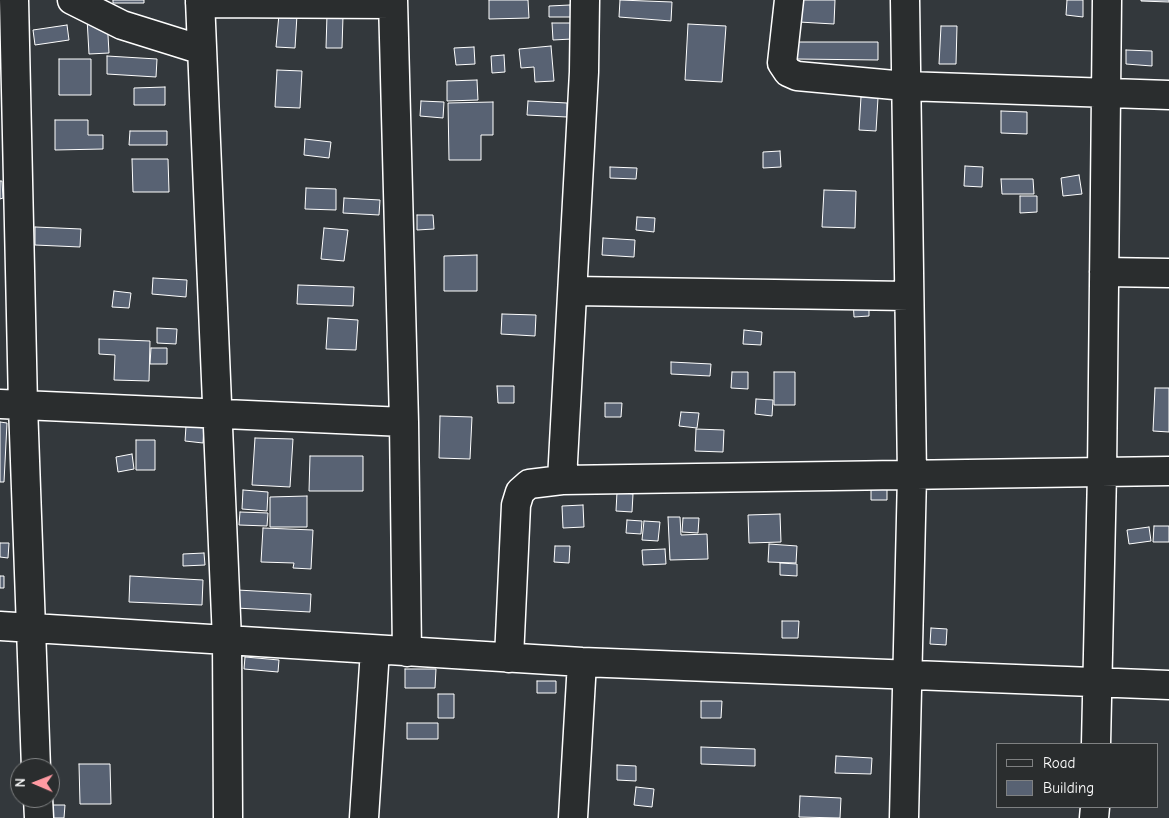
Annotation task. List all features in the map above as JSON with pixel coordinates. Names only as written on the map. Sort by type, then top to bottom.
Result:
[{"type":"street","points":[[14,0],[12,404],[30,628],[36,758]]},
{"type":"street","points":[[72,0],[122,26],[202,50]]},
{"type":"street","points":[[562,480],[584,72],[585,0]]},
{"type":"street","points":[[789,0],[782,63],[788,72],[797,76],[905,86],[1106,94],[1169,94]]},
{"type":"street","points":[[904,818],[909,675],[912,475],[905,0]]},
{"type":"street","points":[[1096,743],[1102,473],[1107,0]]},
{"type":"street","points":[[228,818],[227,640],[219,414],[200,2],[393,2],[404,422],[407,652]]},
{"type":"street","points":[[1104,272],[1169,273]]},
{"type":"street","points":[[573,291],[909,296]]},
{"type":"street","points":[[12,404],[404,422]]},
{"type":"street","points":[[509,658],[516,505],[520,492],[529,484],[562,480],[1169,472]]},
{"type":"street","points":[[0,626],[582,662],[1097,684],[1169,685]]},
{"type":"street","points":[[364,818],[375,650]]},
{"type":"street","points":[[573,818],[582,662]]},
{"type":"building","points":[[86,0],[106,0],[109,53],[89,54]]},
{"type":"building","points":[[113,0],[144,0],[144,3],[113,3]]},
{"type":"building","points":[[489,0],[528,0],[529,18],[489,19]]},
{"type":"building","points":[[620,0],[672,2],[671,21],[619,17]]},
{"type":"building","points":[[800,0],[835,0],[834,24],[799,22]]},
{"type":"building","points":[[1067,0],[1083,0],[1083,17],[1066,15]]},
{"type":"building","points":[[1141,0],[1169,0],[1169,2],[1141,1]]},
{"type":"building","points":[[570,5],[571,17],[549,17],[549,6]]},
{"type":"building","points":[[279,14],[297,15],[295,48],[276,47]]},
{"type":"building","points":[[327,15],[343,16],[342,48],[326,48]]},
{"type":"building","points":[[552,23],[571,23],[572,39],[553,40]]},
{"type":"building","points":[[688,24],[726,26],[722,82],[685,80]]},
{"type":"building","points":[[67,25],[69,40],[35,45],[33,30]]},
{"type":"building","points":[[941,26],[957,26],[956,64],[939,64]]},
{"type":"building","points":[[797,42],[878,42],[878,60],[797,59]]},
{"type":"building","points":[[551,46],[554,81],[535,82],[534,67],[521,68],[519,49]]},
{"type":"building","points":[[474,47],[475,64],[456,65],[454,48]]},
{"type":"building","points":[[1126,50],[1152,51],[1152,66],[1126,64]]},
{"type":"building","points":[[504,55],[505,72],[492,73],[491,56]]},
{"type":"building","points":[[107,56],[157,59],[156,77],[107,74]]},
{"type":"building","points":[[59,59],[91,59],[91,95],[59,95]]},
{"type":"building","points":[[277,70],[302,71],[300,108],[275,107]]},
{"type":"building","points":[[477,80],[478,100],[447,101],[447,81]]},
{"type":"building","points":[[165,87],[165,105],[134,105],[134,88]]},
{"type":"building","points":[[861,97],[878,98],[876,131],[859,130]]},
{"type":"building","points":[[421,101],[444,102],[443,118],[420,116]]},
{"type":"building","points":[[528,101],[567,103],[567,117],[527,115]]},
{"type":"building","points":[[493,102],[493,135],[481,135],[481,160],[449,160],[448,103]]},
{"type":"building","points":[[1001,111],[1027,112],[1027,134],[1001,133]]},
{"type":"building","points":[[55,120],[88,120],[88,135],[103,135],[103,149],[55,150]]},
{"type":"building","points":[[130,131],[167,131],[167,145],[129,145]]},
{"type":"building","points":[[305,139],[331,142],[329,158],[304,155]]},
{"type":"building","points":[[780,151],[781,167],[763,168],[763,152]]},
{"type":"building","points":[[132,159],[168,159],[169,192],[133,192]]},
{"type":"building","points":[[965,166],[983,167],[982,187],[964,186]]},
{"type":"building","points":[[610,167],[637,168],[636,179],[610,178]]},
{"type":"building","points":[[1079,175],[1082,194],[1063,196],[1061,178]]},
{"type":"building","points":[[1001,179],[1033,179],[1034,194],[1002,194]]},
{"type":"building","points":[[0,181],[2,181],[3,198],[0,199]]},
{"type":"building","points":[[306,188],[336,189],[336,210],[305,209]]},
{"type":"building","points":[[824,190],[856,191],[855,228],[822,227]]},
{"type":"building","points":[[1020,196],[1037,196],[1037,212],[1020,213]]},
{"type":"building","points":[[344,198],[380,200],[379,215],[343,213]]},
{"type":"building","points":[[417,215],[433,215],[434,229],[417,230]]},
{"type":"building","points":[[637,217],[655,218],[654,232],[636,230]]},
{"type":"building","points":[[35,227],[81,229],[80,247],[35,245]]},
{"type":"building","points":[[324,228],[348,230],[344,261],[321,259]]},
{"type":"building","points":[[603,238],[635,240],[634,257],[602,255]]},
{"type":"building","points":[[477,255],[477,291],[444,291],[444,256]]},
{"type":"building","points":[[153,278],[187,280],[186,297],[152,294]]},
{"type":"building","points":[[298,285],[354,287],[353,306],[297,304]]},
{"type":"building","points":[[114,291],[131,293],[129,308],[112,307]]},
{"type":"building","points":[[869,298],[869,316],[854,317],[853,299]]},
{"type":"building","points":[[502,314],[536,315],[535,336],[501,334]]},
{"type":"building","points":[[328,318],[358,320],[356,350],[326,349]]},
{"type":"building","points":[[157,328],[177,329],[176,344],[157,343]]},
{"type":"building","points":[[744,330],[762,332],[761,345],[743,344]]},
{"type":"building","points":[[99,339],[150,341],[149,381],[114,380],[115,355],[99,354]]},
{"type":"building","points":[[151,348],[167,348],[167,364],[150,364]]},
{"type":"building","points":[[671,362],[711,364],[710,376],[671,374]]},
{"type":"building","points":[[732,372],[748,372],[748,389],[731,388]]},
{"type":"building","points":[[774,372],[795,372],[795,405],[774,405]]},
{"type":"building","points":[[497,386],[514,386],[514,403],[498,403]]},
{"type":"building","points":[[1155,388],[1169,388],[1169,432],[1153,431]]},
{"type":"building","points":[[756,399],[773,400],[772,416],[755,414]]},
{"type":"building","points":[[605,403],[622,403],[621,417],[605,417]]},
{"type":"building","points":[[681,412],[699,413],[697,428],[679,426]]},
{"type":"building","points":[[440,416],[472,417],[470,459],[439,458]]},
{"type":"building","points":[[0,422],[7,423],[4,482],[0,482]]},
{"type":"building","points":[[186,426],[204,428],[203,443],[185,441]]},
{"type":"building","points":[[696,429],[724,430],[723,452],[695,451]]},
{"type":"building","points":[[255,438],[293,439],[290,487],[252,485]]},
{"type":"building","points":[[136,440],[155,440],[155,470],[136,470]]},
{"type":"building","points":[[132,454],[134,469],[118,472],[116,457]]},
{"type":"building","points":[[310,456],[363,456],[363,491],[309,491]]},
{"type":"building","points":[[871,481],[887,481],[887,500],[871,500]]},
{"type":"building","points":[[243,490],[268,492],[267,511],[242,509]]},
{"type":"building","points":[[617,492],[633,494],[632,512],[616,511]]},
{"type":"building","points":[[307,496],[307,527],[270,527],[270,497]]},
{"type":"building","points":[[583,505],[584,527],[563,528],[562,506]]},
{"type":"building","points":[[240,512],[268,513],[267,526],[239,525]]},
{"type":"building","points":[[780,514],[781,542],[749,543],[748,515]]},
{"type":"building","points":[[668,517],[680,517],[681,535],[707,534],[708,559],[670,560]]},
{"type":"building","points":[[683,518],[699,518],[698,533],[682,532]]},
{"type":"building","points":[[627,520],[642,521],[641,534],[626,533]]},
{"type":"building","points":[[644,521],[660,522],[658,541],[642,540]]},
{"type":"building","points":[[1154,526],[1169,526],[1169,542],[1153,542]]},
{"type":"building","points":[[1149,527],[1151,541],[1129,544],[1127,530]]},
{"type":"building","points":[[263,528],[313,530],[311,569],[293,568],[294,563],[261,562]]},
{"type":"building","points":[[0,543],[9,543],[8,558],[0,557]]},
{"type":"building","points":[[769,544],[797,546],[796,563],[768,562]]},
{"type":"building","points":[[555,546],[570,546],[569,563],[554,562]]},
{"type":"building","points":[[665,549],[666,564],[643,565],[642,550]]},
{"type":"building","points":[[204,553],[205,565],[183,566],[183,554]]},
{"type":"building","points":[[780,563],[797,564],[797,576],[780,575]]},
{"type":"building","points":[[0,576],[4,576],[4,588],[0,588]]},
{"type":"building","points":[[130,576],[203,580],[202,605],[129,602]]},
{"type":"building","points":[[237,590],[311,594],[310,612],[236,608]]},
{"type":"building","points":[[782,621],[799,621],[798,638],[782,638]]},
{"type":"building","points":[[931,628],[947,629],[946,645],[930,644]]},
{"type":"building","points":[[245,657],[279,660],[278,672],[244,669]]},
{"type":"building","points":[[405,669],[436,669],[435,688],[405,688]]},
{"type":"building","points":[[537,681],[556,681],[556,693],[537,693]]},
{"type":"building","points":[[438,694],[454,694],[454,718],[438,718]]},
{"type":"building","points":[[701,701],[722,701],[721,718],[701,718]]},
{"type":"building","points":[[407,723],[438,723],[438,739],[407,739]]},
{"type":"building","points":[[701,747],[755,749],[755,766],[701,764]]},
{"type":"building","points":[[836,756],[872,758],[871,774],[835,773]]},
{"type":"building","points":[[79,764],[110,764],[111,804],[80,804]]},
{"type":"building","points":[[617,765],[636,766],[636,781],[617,780]]},
{"type":"building","points":[[636,787],[654,789],[652,807],[634,805]]},
{"type":"building","points":[[800,796],[841,798],[840,818],[799,817]]},
{"type":"building","points":[[60,805],[65,805],[64,818],[48,818],[49,808],[60,808]]}]
